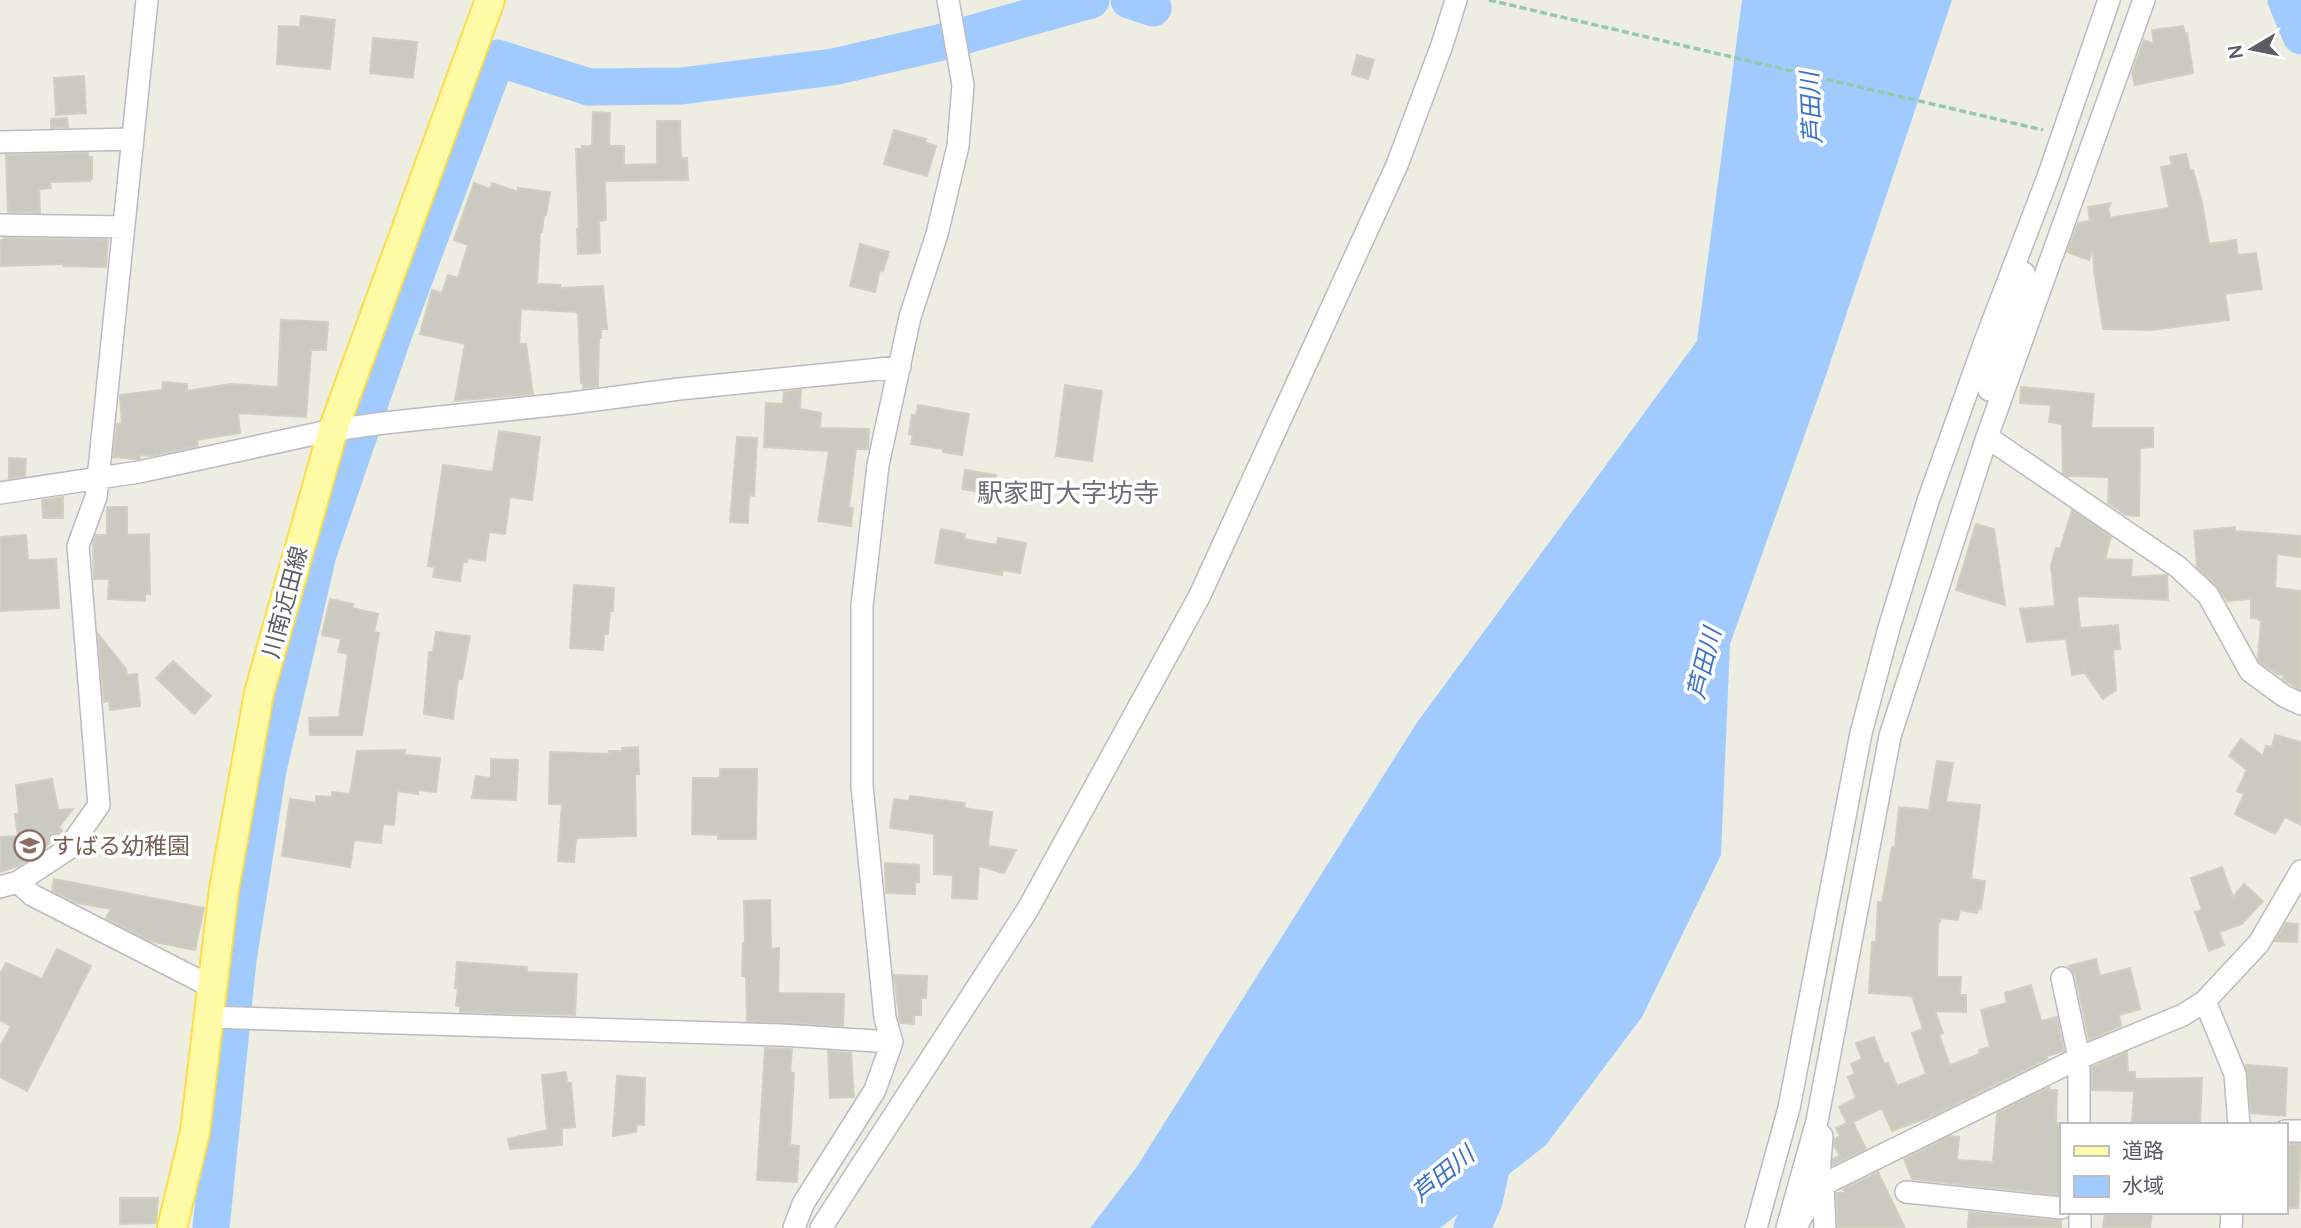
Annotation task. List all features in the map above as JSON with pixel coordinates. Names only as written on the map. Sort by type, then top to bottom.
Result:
[{"type":"main road","name":"川南近田線","points":[[172,1228],[195,1132],[224,889],[259,693],[332,430],[490,0]]},
{"type":"street","points":[[9,884],[68,849],[99,805],[78,546],[96,497],[148,0]]},
{"type":"street","points":[[794,1228],[803,1205],[875,1090],[892,1042],[886,1018],[862,786],[862,606],[878,465],[910,317],[937,234],[958,146],[963,85],[948,0]]},
{"type":"street","points":[[821,1228],[1028,909],[1199,597],[1397,165],[1442,45],[1455,0]]},
{"type":"street","points":[[1756,1228],[1789,1108],[1861,733],[1889,628],[1937,475],[2048,177],[2109,0]]},
{"type":"street","points":[[1787,1228],[1817,1121],[1890,736],[1997,407],[2144,0]]},
{"type":"street","points":[[0,142],[133,139]]},
{"type":"street","points":[[0,225],[124,227]]},
{"type":"street","points":[[1997,407],[1989,399],[1988,392],[2029,258],[2030,247],[2024,239]]},
{"type":"street","points":[[0,493],[139,472],[332,430],[679,389],[900,367]]},
{"type":"street","points":[[1987,437],[2178,567],[2208,595],[2250,671],[2284,696],[2301,704]]},
{"type":"street","points":[[1795,1228],[1821,1187],[2078,1058],[2183,1015],[2205,1000],[2259,943],[2301,871]]},
{"type":"street","points":[[9,884],[212,987]]},
{"type":"street","points":[[2062,978],[2078,1058],[2079,1123]]},
{"type":"street","points":[[2205,1000],[2235,1074],[2239,1123]]},
{"type":"street","points":[[209,1017],[767,1034],[892,1042]]},
{"type":"street","points":[[1817,1121],[1823,1140],[1821,1187],[1825,1228]]},
{"type":"street","points":[[1906,1192],[2060,1208]]},
{"type":"path","points":[[1489,0],[2044,131]]},
{"type":"water","name":"芦田川","points":[[1742,0],[1952,0],[1825,378],[1730,644],[1721,855],[1642,1017],[1546,1145],[1440,1228],[1090,1228],[1136,1168],[1416,724],[1697,341]]},
{"type":"building","points":[[301,16],[335,20],[330,69],[277,64],[279,26],[300,27]]},
{"type":"building","points":[[2183,26],[2185,34],[2187,33],[2193,73],[2135,85],[2132,73],[2144,40],[2154,44],[2152,30]]},
{"type":"building","points":[[373,38],[417,42],[413,78],[370,73]]},
{"type":"building","points":[[1357,55],[1374,60],[1368,79],[1352,74]]},
{"type":"building","points":[[84,76],[86,113],[56,115],[54,78]]},
{"type":"building","points":[[593,112],[610,113],[609,146],[624,146],[624,165],[657,164],[657,121],[680,121],[681,158],[687,158],[688,180],[605,181],[606,220],[599,221],[600,253],[578,254],[576,149],[592,146]]},
{"type":"building","points":[[67,118],[68,127],[51,128],[51,119]]},
{"type":"building","points":[[894,130],[926,139],[924,142],[936,146],[927,176],[884,164]]},
{"type":"building","points":[[88,153],[88,157],[92,157],[90,181],[50,182],[51,188],[39,189],[40,213],[8,212],[6,155]]},
{"type":"building","points":[[2186,154],[2202,203],[2209,244],[2236,240],[2238,255],[2256,253],[2262,289],[2225,294],[2229,320],[2151,330],[2103,329],[2093,249],[2089,260],[2067,252],[2078,223],[2090,221],[2088,207],[2111,203],[2108,209],[2110,218],[2169,208],[2161,167],[2172,165],[2170,157]]},
{"type":"building","points":[[474,183],[490,189],[492,183],[518,192],[518,188],[550,192],[540,232],[537,284],[560,285],[560,288],[603,286],[607,329],[601,329],[599,338],[598,386],[583,388],[581,383],[578,312],[521,309],[519,344],[526,344],[533,394],[455,401],[465,344],[420,334],[432,290],[442,293],[448,275],[458,278],[468,245],[454,240]]},
{"type":"building","points":[[0,240],[108,240],[106,267],[64,264],[0,266]]},
{"type":"building","points":[[860,244],[889,252],[883,271],[880,270],[875,292],[850,286]]},
{"type":"building","points":[[281,320],[328,322],[326,350],[311,350],[306,417],[238,413],[240,433],[197,440],[198,446],[150,456],[140,455],[137,459],[113,457],[117,424],[122,424],[120,395],[162,390],[163,382],[187,384],[187,391],[230,384],[278,387]]},
{"type":"building","points":[[1065,385],[1102,391],[1092,461],[1056,456]]},
{"type":"building","points":[[2021,387],[2094,394],[2091,428],[2153,428],[2153,447],[2140,448],[2139,516],[2126,515],[2108,503],[2109,477],[2067,476],[2063,473],[2062,424],[2049,422],[2051,405],[2020,403]]},
{"type":"building","points":[[801,390],[800,409],[821,413],[820,428],[869,429],[868,449],[856,449],[849,507],[853,508],[851,526],[818,521],[829,451],[764,447],[766,403],[783,404],[784,392]]},
{"type":"building","points":[[918,405],[969,414],[962,455],[911,444],[913,435],[909,434],[912,415],[916,416]]},
{"type":"building","points":[[499,431],[540,437],[532,500],[510,497],[505,534],[489,532],[485,561],[468,558],[467,562],[463,562],[460,581],[433,577],[435,567],[428,566],[443,465],[493,472]]},
{"type":"building","points":[[737,437],[757,438],[754,496],[749,495],[748,523],[730,522]]},
{"type":"building","points":[[9,458],[26,459],[25,476],[9,478]]},
{"type":"building","points":[[965,470],[996,475],[992,494],[962,489]]},
{"type":"building","points":[[63,497],[63,518],[43,518],[42,500]]},
{"type":"building","points":[[107,507],[127,507],[127,535],[149,534],[150,594],[145,594],[145,601],[108,599],[109,579],[94,579],[93,544],[96,535],[107,535]]},
{"type":"building","points":[[2072,510],[2111,537],[2105,559],[2132,560],[2131,577],[2167,575],[2168,600],[2077,596],[2080,628],[2118,625],[2120,649],[2113,650],[2116,690],[2103,699],[2085,673],[2084,664],[2084,673],[2072,675],[2066,639],[2027,642],[2020,609],[2055,606],[2051,565],[2056,548],[2060,549]]},
{"type":"building","points":[[1976,524],[1994,529],[2005,605],[1956,590]]},
{"type":"building","points":[[2235,527],[2235,531],[2301,536],[2301,557],[2277,554],[2275,588],[2301,591],[2301,690],[2283,679],[2284,675],[2277,674],[2260,662],[2261,620],[2251,618],[2251,599],[2227,601],[2217,586],[2197,567],[2194,531]]},
{"type":"building","points":[[941,529],[965,534],[964,539],[997,545],[998,538],[1026,543],[1020,573],[1003,570],[1002,575],[935,563]]},
{"type":"building","points":[[26,535],[28,560],[56,559],[59,608],[0,611],[0,537]]},
{"type":"building","points":[[574,585],[614,588],[613,611],[610,611],[608,634],[604,634],[603,650],[570,648]]},
{"type":"building","points":[[330,599],[378,614],[374,632],[379,633],[362,735],[310,735],[309,718],[339,717],[348,654],[338,652],[341,639],[322,635]]},
{"type":"building","points":[[436,632],[470,636],[462,679],[458,679],[453,719],[424,714],[429,652],[433,652]]},
{"type":"building","points":[[98,634],[126,669],[127,675],[137,674],[140,706],[110,710],[109,701],[104,702]]},
{"type":"building","points":[[173,661],[211,696],[194,714],[156,678]]},
{"type":"building","points":[[2275,735],[2301,742],[2301,825],[2285,817],[2275,834],[2235,814],[2244,794],[2237,791],[2247,770],[2229,756],[2241,739],[2263,756],[2266,746],[2272,747]]},
{"type":"building","points":[[638,747],[639,774],[635,774],[636,836],[576,838],[574,862],[558,861],[562,804],[549,804],[550,752],[609,754],[609,751]]},
{"type":"building","points":[[405,750],[404,755],[440,758],[436,792],[418,790],[418,794],[397,791],[394,825],[383,824],[381,843],[354,840],[350,867],[282,856],[290,799],[316,803],[316,796],[332,797],[332,792],[350,794],[357,751]]},
{"type":"building","points":[[491,759],[518,760],[516,800],[472,798],[476,776],[491,778]]},
{"type":"building","points":[[1937,761],[1953,763],[1946,802],[1980,805],[1971,879],[1985,881],[1981,909],[1978,908],[1977,913],[1960,910],[1958,920],[1940,918],[1938,922],[1937,977],[1961,977],[1960,995],[1966,995],[1966,1012],[1935,1011],[1943,1033],[1939,1035],[1950,1065],[1980,1054],[1979,1050],[1990,1047],[1981,1010],[2007,1003],[2005,993],[2031,985],[2041,1021],[2057,1017],[2064,1051],[2047,1056],[2047,1059],[1932,1116],[1892,1131],[1882,1108],[1853,1122],[1866,1149],[1833,1165],[1833,1159],[1840,1156],[1834,1145],[1835,1139],[1840,1136],[1836,1128],[1847,1123],[1839,1107],[1856,1098],[1848,1077],[1855,1074],[1851,1064],[1862,1059],[1856,1043],[1874,1037],[1884,1064],[1888,1063],[1897,1086],[1926,1074],[1912,1033],[1923,1029],[1912,996],[1869,993],[1878,902],[1882,902],[1892,847],[1895,847],[1899,807],[1929,810]]},
{"type":"building","points":[[720,769],[757,769],[756,839],[718,839],[718,835],[692,834],[693,778],[720,778]]},
{"type":"building","points":[[52,779],[58,810],[73,809],[59,827],[62,831],[40,852],[18,866],[0,872],[0,837],[18,836],[15,814],[19,814],[16,785]]},
{"type":"building","points":[[910,796],[965,803],[964,808],[992,812],[988,846],[1016,850],[1004,873],[979,866],[977,899],[952,898],[953,875],[934,874],[934,834],[890,828],[894,799],[909,801]]},
{"type":"building","points":[[885,863],[919,865],[919,882],[915,882],[915,894],[886,893]]},
{"type":"building","points":[[2222,867],[2233,897],[2244,884],[2263,901],[2242,924],[2219,932],[2224,945],[2209,951],[2195,912],[2202,910],[2191,878]]},
{"type":"building","points":[[54,879],[204,908],[195,950],[150,941],[106,918],[111,909],[77,903],[52,891]]},
{"type":"building","points":[[770,900],[771,949],[779,948],[778,993],[844,994],[843,1026],[747,1021],[746,976],[742,976],[745,943],[744,901]]},
{"type":"building","points":[[2286,923],[2298,924],[2297,942],[2275,941]]},
{"type":"building","points":[[57,949],[91,966],[27,1091],[0,1077],[0,1047],[11,1026],[0,1020],[0,974],[6,963],[42,979]]},
{"type":"building","points":[[2096,959],[2100,976],[2130,968],[2140,1009],[2119,1015],[2121,1026],[2089,1040],[2075,975],[2068,966]]},
{"type":"building","points":[[457,962],[527,967],[527,972],[577,974],[575,1015],[460,1012],[460,1006],[456,1006]]},
{"type":"building","points":[[894,975],[927,976],[926,998],[921,998],[921,1015],[914,1015],[914,1024],[900,1023]]},
{"type":"building","points":[[765,1048],[792,1049],[790,1072],[794,1073],[790,1145],[799,1146],[797,1182],[757,1180]]},
{"type":"building","points":[[828,1051],[851,1053],[854,1097],[830,1098]]},
{"type":"building","points":[[2127,1052],[2128,1072],[2135,1072],[2135,1079],[2202,1078],[2200,1123],[2132,1123],[2134,1091],[2092,1090],[2092,1067]]},
{"type":"building","points":[[2246,1065],[2287,1068],[2285,1116],[2251,1113]]},
{"type":"building","points":[[566,1072],[567,1083],[571,1083],[575,1127],[562,1128],[562,1145],[510,1149],[508,1139],[547,1130],[542,1075]]},
{"type":"building","points":[[617,1076],[645,1078],[644,1125],[637,1124],[636,1132],[613,1136]]},
{"type":"building","points":[[2049,1087],[2049,1090],[2057,1090],[2060,1195],[1912,1179],[1904,1159],[1950,1136],[1959,1137],[1957,1160],[1993,1162],[1997,1113]]},
{"type":"building","points":[[2287,1144],[2301,1144],[2298,1208],[2287,1208]]},
{"type":"building","points":[[1878,1172],[1905,1228],[1838,1228],[1836,1193],[1846,1193],[1843,1189]]},
{"type":"building","points":[[120,1198],[158,1198],[156,1223],[120,1224]]},
{"type":"building","points":[[1969,1212],[2061,1221],[2061,1228],[1968,1228]]},
{"type":"building","points":[[2105,1214],[2152,1214],[2150,1228],[2103,1228]]},
{"type":"waterway","points":[[211,1228],[238,960],[268,770],[318,554],[395,330],[497,58],[589,87],[681,86],[833,67],[938,43],[1091,0]]},
{"type":"waterway","points":[[1129,0],[1153,8]]},
{"type":"waterway","points":[[2286,0],[2301,36]]},
{"type":"waterway","points":[[1472,1228],[1484,1201],[1497,1142]]},
{"type":"place","name":"すばる幼稚園","points":[[29,845]]},
{"type":"district","name":"駅家町大字坊寺","points":[[1068,492]]}]
